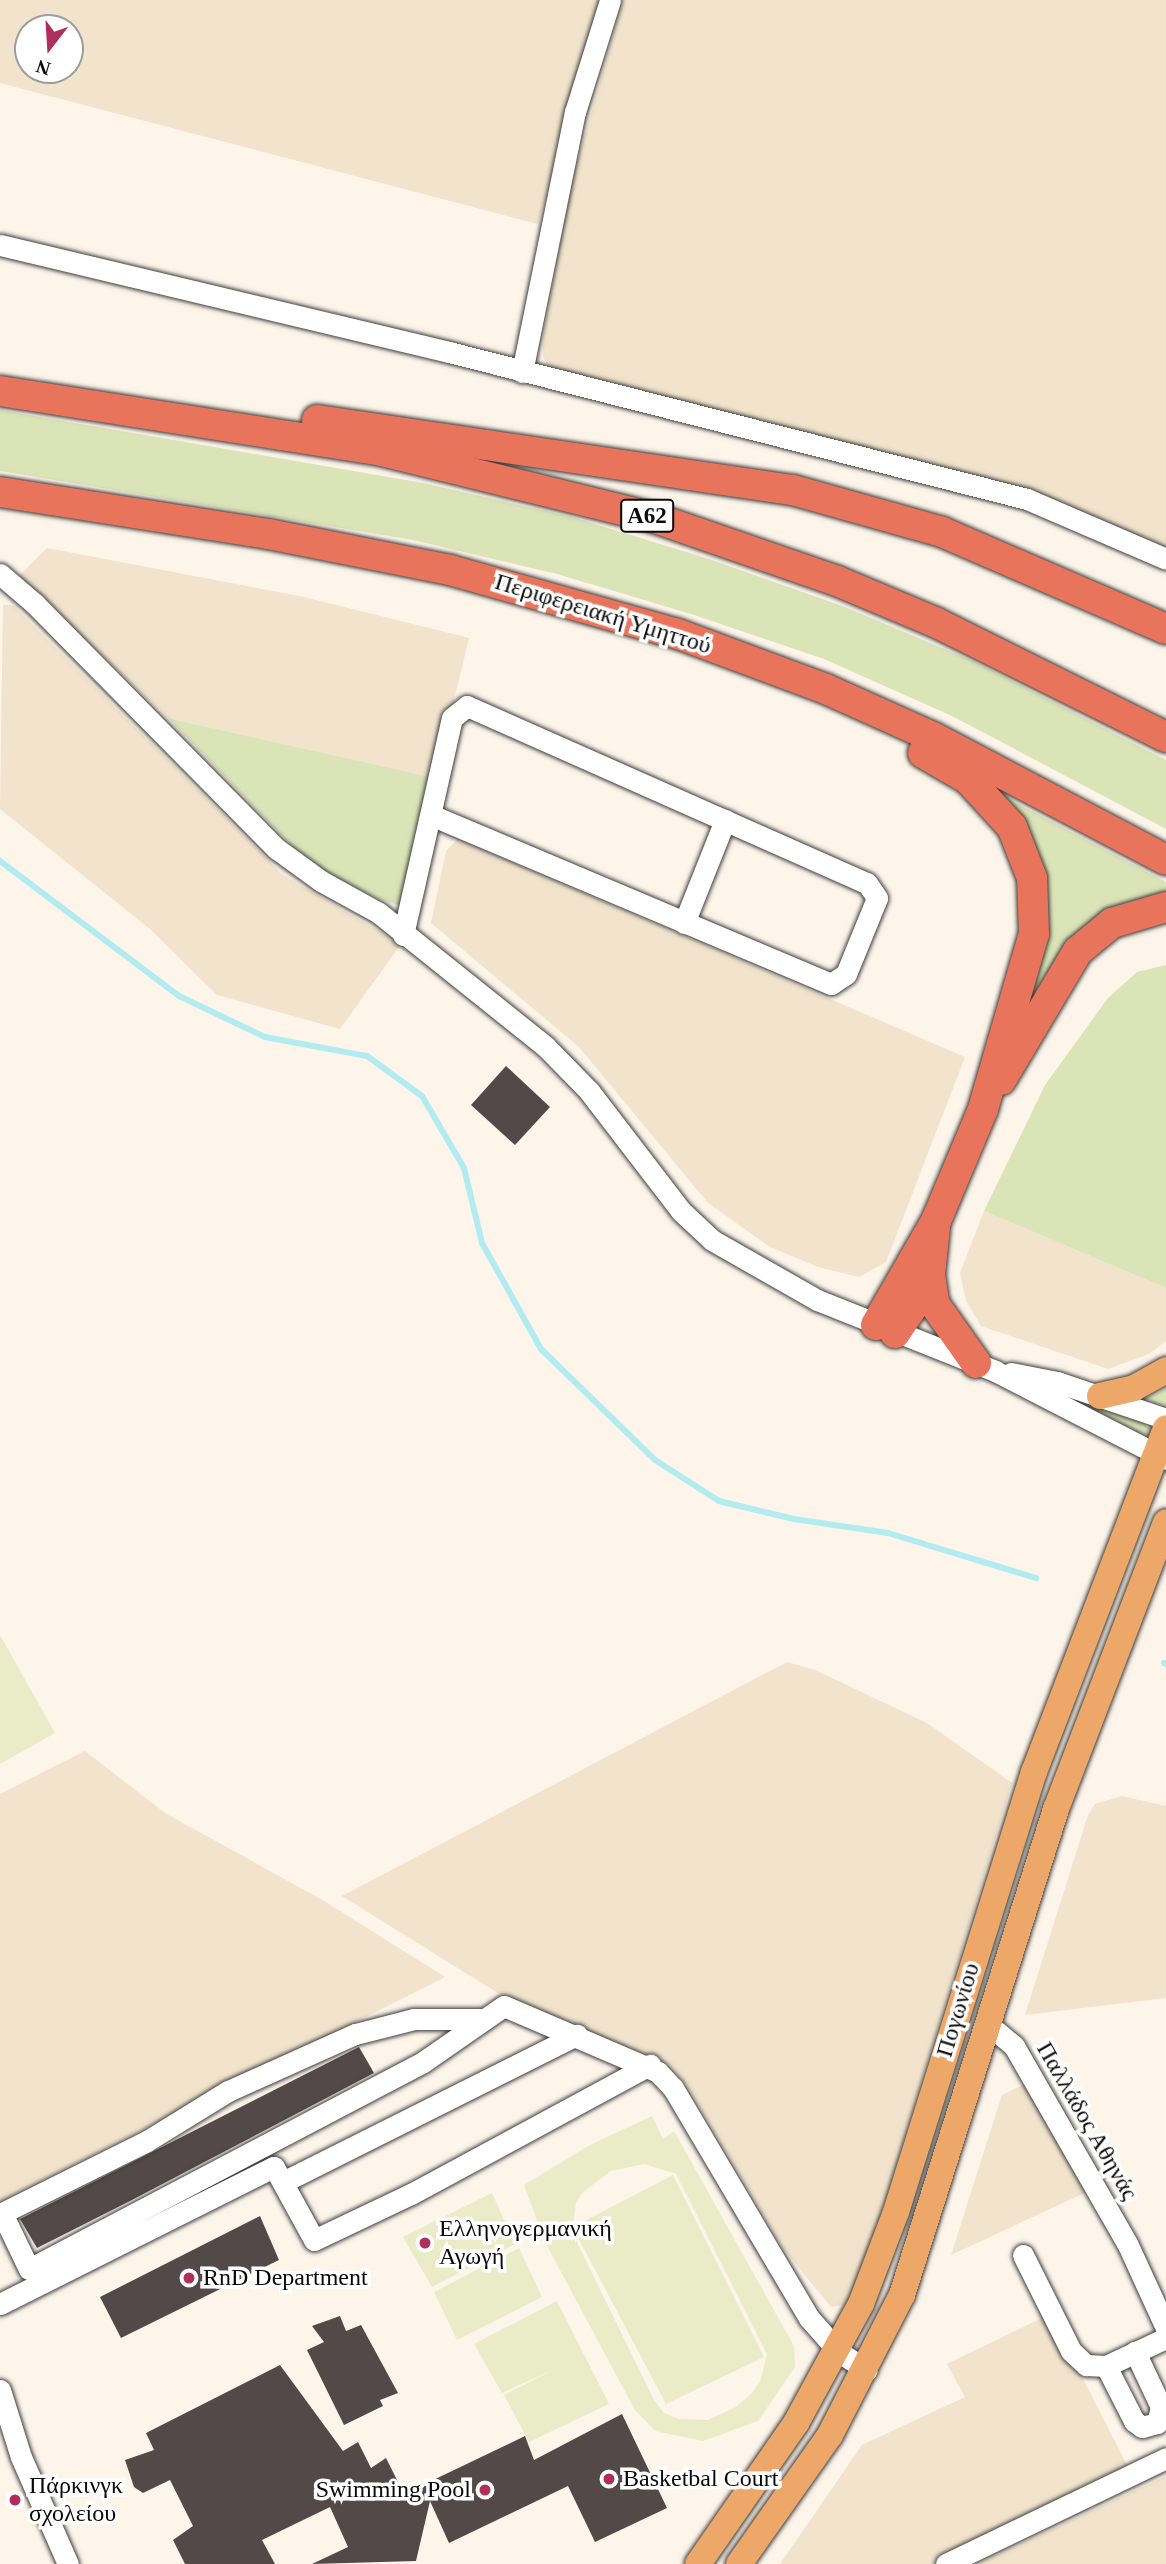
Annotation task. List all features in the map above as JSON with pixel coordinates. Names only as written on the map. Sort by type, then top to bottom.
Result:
[{"type":"highway","name":"Α62","points":[[0,391],[396,454],[658,519],[837,581],[937,623],[1166,737]]},
{"type":"highway","points":[[93,405],[250,412],[477,440],[793,490],[942,532],[1166,629]]},
{"type":"highway","name":"Περιφερειακή Υμηττού","points":[[0,492],[268,534],[450,570],[678,634],[826,689],[933,737],[1166,860]]},
{"type":"highway","points":[[826,689],[877,730],[968,779],[1012,827],[1024,852],[1036,906],[1034,934],[983,1109],[936,1222],[886,1329]]},
{"type":"highway","points":[[983,1109],[1078,951],[1112,923],[1166,907]]},
{"type":"highway","points":[[886,1329],[920,1296],[932,1256],[936,1222]]},
{"type":"highway","points":[[932,1256],[935,1305],[985,1367]]},
{"type":"main road","points":[[1100,1396],[1134,1388],[1166,1370]]},
{"type":"main road","name":"Πογωνίου","points":[[698,2564],[796,2423],[839,2352],[887,2237],[1034,1772],[1160,1457],[1166,1429]]},
{"type":"main road","name":"Πογωνίου","points":[[739,2564],[830,2435],[867,2370],[914,2263],[1056,1809],[1166,1522]]},
{"type":"main road","points":[[1132,1606],[1166,1555]]},
{"type":"street","points":[[522,372],[575,112],[610,0]]},
{"type":"street","points":[[0,246],[522,372],[1027,499],[1166,559]]},
{"type":"street","points":[[0,575],[182,750],[277,849],[321,881],[379,913],[404,935],[481,991],[564,1063],[702,1233],[762,1272],[886,1329],[985,1367],[1160,1457]]},
{"type":"street","points":[[404,935],[430,815],[452,718],[467,706],[867,883],[875,892],[875,903],[846,974],[831,984],[430,815]]},
{"type":"street","points":[[684,923],[725,820]]},
{"type":"street","points":[[985,1367],[1100,1396],[1166,1419]]},
{"type":"street","points":[[480,2019],[414,2019],[355,2034],[228,2091],[147,2141],[2,2213],[7,2240],[29,2269],[424,2062],[480,2019],[504,2006],[650,2065],[673,2088],[809,2318],[839,2352],[867,2370]]},
{"type":"street","name":"Παλλάδος Αθηνάς","points":[[989,2025],[1014,2046],[1127,2243],[1166,2328]]},
{"type":"street","points":[[283,2182],[577,2035]]},
{"type":"street","points":[[0,2304],[274,2167],[313,2240],[411,2194],[650,2065]]},
{"type":"street","points":[[1023,2255],[1072,2351],[1086,2365],[1107,2366],[1166,2338]]},
{"type":"street","points":[[1107,2366],[1134,2421],[1142,2427],[1157,2423],[1161,2407],[1135,2352]]},
{"type":"street","points":[[0,2390],[21,2457],[68,2564]]},
{"type":"street","points":[[946,2564],[1166,2458]]},
{"type":"shaded area","points":[[0,0],[602,0],[538,224],[0,83]]},
{"type":"shaded area","points":[[623,0],[1166,0],[1166,551],[551,370],[543,357],[543,338],[570,189]]},
{"type":"shaded area","points":[[47,548],[304,597],[469,638],[435,778],[168,718],[19,576]]},
{"type":"shaded area","points":[[3,605],[13,605],[283,875],[401,944],[340,1029],[217,995],[150,929],[0,809]]},
{"type":"shaded area","points":[[458,839],[965,1057],[886,1262],[859,1277],[818,1267],[770,1247],[708,1203],[579,1047],[431,923],[446,851]]},
{"type":"shaded area","points":[[984,1211],[1166,1288],[1166,1341],[1149,1354],[1108,1369],[981,1326],[966,1301],[960,1273]]},
{"type":"shaded area","points":[[787,1662],[815,1670],[927,1723],[1012,1783],[878,2224],[848,2304],[831,2307],[785,2251],[687,2085],[669,2064],[509,2000],[342,1896]]},
{"type":"shaded area","points":[[85,1751],[165,1813],[324,1901],[445,1977],[0,2201],[0,1794]]},
{"type":"shaded area","points":[[1122,1796],[1166,1806],[1166,1998],[1025,2015],[1088,1815],[1095,1804]]},
{"type":"shaded area","points":[[1031,2081],[1091,2190],[951,2255],[1002,2095]]},
{"type":"shaded area","points":[[1050,2314],[1130,2471],[934,2564],[780,2564],[862,2445],[965,2397],[947,2364]]},
{"type":"shaded area","points":[[1166,2476],[1166,2564],[977,2564]]},
{"type":"green space","points":[[0,410],[423,483],[572,517],[709,559],[845,607],[975,662],[1166,760],[1166,829],[952,716],[824,659],[691,614],[557,574],[413,540],[0,471]]},
{"type":"green space","points":[[168,718],[435,778],[405,901],[398,905],[379,899],[311,865]]},
{"type":"green space","points":[[1003,796],[1166,882],[1166,899],[1115,912],[1014,1038],[1046,932],[1048,887],[1038,851]]},
{"type":"green space","points":[[1166,965],[1166,1288],[984,1211],[1045,1085],[1108,998],[1137,972]]},
{"type":"green space","points":[[1166,1388],[1166,1406],[1143,1399],[1158,1393]]},
{"type":"green space","points":[[1085,1400],[1139,1419],[1155,1433],[1153,1437],[1120,1427],[1084,1404]]},
{"type":"green space","points":[[0,1635],[55,1733],[0,1764]]},
{"type":"green space","points":[[652,2116],[663,2139],[674,2131],[794,2346],[795,2367],[758,2421],[703,2441],[655,2431],[635,2410],[545,2242],[524,2185],[590,2145]],"holes":[[[644,2164],[676,2174],[767,2354],[760,2382],[752,2393],[736,2407],[708,2420],[679,2419],[664,2413],[654,2400],[572,2232],[573,2228],[666,2404],[764,2357],[673,2175],[573,2227],[576,2202],[583,2192],[611,2171]]]},
{"type":"green space","points":[[492,2193],[515,2244],[432,2287],[403,2237]]},
{"type":"green space","points":[[519,2248],[542,2297],[457,2340],[434,2292]]},
{"type":"green space","points":[[557,2301],[609,2404],[529,2442],[504,2395],[555,2369],[502,2393],[474,2344]]},
{"type":"building","points":[[506,1066],[550,1107],[515,1145],[471,1105]]},
{"type":"building","points":[[359,2047],[374,2073],[130,2201],[37,2248],[20,2219]]},
{"type":"building","name":"RnD Department","points":[[260,2216],[279,2260],[121,2338],[100,2297]]},
{"type":"building","points":[[340,2316],[346,2331],[361,2325],[398,2393],[380,2400],[383,2406],[344,2425],[307,2350],[324,2342],[312,2326]]},
{"type":"building","points":[[280,2365],[343,2451],[358,2442],[371,2468],[386,2458],[404,2494],[525,2436],[534,2460],[622,2414],[667,2508],[595,2542],[568,2486],[449,2543],[430,2501],[416,2561],[312,2564],[348,2547],[330,2507],[262,2540],[275,2564],[185,2564],[173,2540],[193,2526],[170,2480],[143,2493],[134,2487],[125,2460],[154,2450],[146,2433]]},
{"type":"waterway","points":[[0,861],[179,996],[265,1037],[367,1056],[422,1096],[464,1168],[482,1243],[541,1349],[655,1460],[719,1501],[794,1519],[888,1533],[1036,1578]]},
{"type":"place","name":"Ελληνογερμανική Αγωγή","points":[[425,2243]]},
{"type":"place","name":"RnD Department","points":[[189,2278]]},
{"type":"place","name":"Basketbal Court","points":[[609,2479]]},
{"type":"place","name":"Swimming Pool","points":[[485,2490]]},
{"type":"place","name":"Πάρκινγκ σχολείου","points":[[15,2500]]}]
